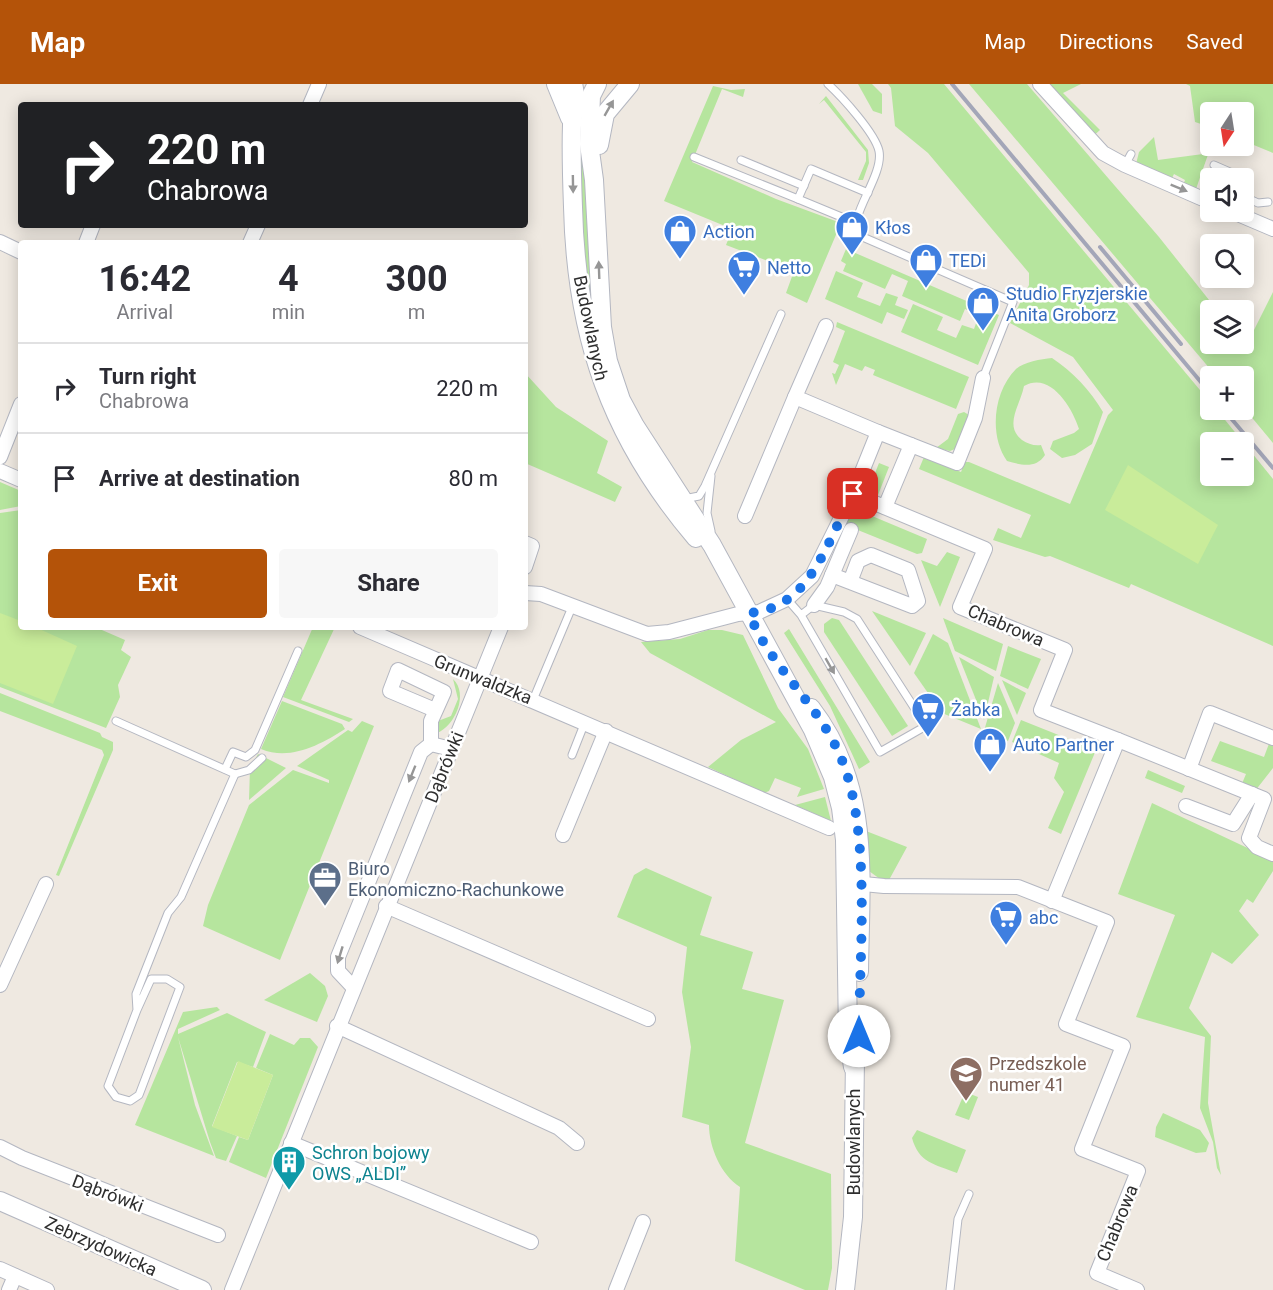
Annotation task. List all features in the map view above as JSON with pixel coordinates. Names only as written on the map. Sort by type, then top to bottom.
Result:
[{"type":"main road","points":[[556,84],[572,126]]},
{"type":"main road","name":"Budowlanych","points":[[573,84],[574,243],[590,341],[600,379],[617,419],[658,487],[677,516],[724,572]]},
{"type":"main road","name":"Budowlanych","points":[[597,84],[591,96],[590,130],[602,327],[608,361],[621,400],[635,426],[712,545],[724,572],[749,613],[821,746],[835,781],[844,822],[853,883],[848,1036],[853,1067],[853,1217],[845,1290]]},
{"type":"main road","points":[[594,180],[604,115],[612,102],[630,84]]},
{"type":"main road","name":"Zebrzydowicka","points":[[0,1201],[202,1290]]},
{"type":"main road","name":"Budowlanych","points":[[853,1217],[859,1256],[859,1290]]},
{"type":"street","points":[[311,102],[319,84]]},
{"type":"street","points":[[1040,84],[1092,143],[1128,159],[1148,176],[1200,198]]},
{"type":"street","points":[[1254,220],[1273,229]]},
{"type":"street","points":[[0,242],[18,251]]},
{"type":"street","points":[[745,516],[826,326]]},
{"type":"street","points":[[795,397],[957,463],[975,418],[983,378]]},
{"type":"street","points":[[0,457],[18,412]]},
{"type":"street","points":[[528,593],[538,593],[629,629],[650,634],[759,612],[787,599],[816,570],[853,494],[879,432]]},
{"type":"street","points":[[885,507],[911,445]]},
{"type":"street","points":[[0,471],[18,479]]},
{"type":"street","name":"Chabrowa","points":[[853,494],[985,549],[960,607],[1065,650],[1041,710],[1118,740]]},
{"type":"street","points":[[814,605],[832,575],[850,530]]},
{"type":"street","points":[[528,544],[532,546],[528,558]]},
{"type":"street","points":[[832,575],[850,582],[912,606],[918,601],[908,570],[871,555],[858,561],[850,582]]},
{"type":"street","name":"Grunwaldzka","points":[[367,630],[533,699],[829,828]]},
{"type":"street","name":"Dąbrówki","points":[[232,1290],[337,1026],[500,630]]},
{"type":"street","points":[[431,744],[430,730],[435,710]]},
{"type":"street","points":[[1189,769],[1210,713],[1273,738]]},
{"type":"street","points":[[563,835],[606,731]]},
{"type":"street","points":[[1052,901],[1118,740],[1264,799],[1249,838],[1257,847],[1273,854]]},
{"type":"street","points":[[431,744],[451,749]]},
{"type":"street","points":[[353,987],[338,971],[338,957],[421,752],[431,744]]},
{"type":"street","points":[[1186,806],[1233,824],[1252,794]]},
{"type":"street","name":"Chabrowa","points":[[853,883],[896,886],[1018,887],[1107,922],[1066,1024],[1123,1046],[1082,1149],[1138,1171],[1097,1273],[1137,1290]]},
{"type":"street","points":[[0,985],[46,884]]},
{"type":"street","points":[[386,906],[648,1019]]},
{"type":"street","points":[[337,1026],[558,1128],[577,1143]]},
{"type":"street","points":[[291,1143],[531,1242]]},
{"type":"street","name":"Dąbrówki","points":[[0,1147],[22,1158],[218,1236]]},
{"type":"street","points":[[616,1290],[643,1222]]},
{"type":"street","points":[[0,1269],[47,1290]]},
{"type":"street","points":[[9,1290],[15,1276]]},
{"type":"lane","points":[[831,85],[879,149],[878,168],[855,223],[856,231],[862,238],[1013,302],[983,378]]},
{"type":"lane","points":[[694,157],[855,223]]},
{"type":"lane","points":[[741,160],[804,186]]},
{"type":"lane","points":[[1214,165],[1221,168]]},
{"type":"lane","points":[[798,199],[811,169],[868,193]]},
{"type":"lane","points":[[1254,201],[1268,202]]},
{"type":"lane","points":[[1254,212],[1258,203]]},
{"type":"lane","points":[[686,505],[699,496],[711,474],[781,314]]},
{"type":"lane","points":[[711,474],[709,524],[724,572]]},
{"type":"lane","points":[[658,487],[683,508],[686,505],[709,502]]},
{"type":"lane","points":[[787,599],[801,615],[880,752],[926,726],[857,619],[814,605],[801,615]]},
{"type":"lane","points":[[533,699],[572,607]]},
{"type":"lane","points":[[225,769],[234,752],[246,757],[255,750],[298,651]]},
{"type":"lane","points":[[116,722],[235,774],[249,770],[262,758]]},
{"type":"lane","points":[[572,755],[585,722]]},
{"type":"lane","points":[[137,1010],[151,979],[167,978],[180,987],[139,1095],[130,1101],[116,1097],[108,1086],[137,1010],[136,994],[168,913],[181,897],[235,774]]},
{"type":"lane","points":[[950,1290],[958,1219],[969,1194]]},
{"type":"green space","points":[[858,84],[872,84],[882,94],[882,114],[873,111]]},
{"type":"green space","points":[[888,84],[944,84],[1200,390],[1200,420],[1225,420],[1235,432],[1200,432],[1200,486],[1254,486],[1254,455],[1273,479],[1273,646],[1131,584],[1129,588],[1050,556],[1045,557],[993,540],[998,528],[1021,538],[1031,515],[919,469],[924,457],[961,472],[965,462],[969,462],[1070,504],[1108,415],[1113,410],[1073,357],[1010,323],[1029,285],[1029,273],[928,153],[895,126],[891,88]]},
{"type":"green space","points":[[969,84],[1027,84],[1159,237],[1209,300],[1200,300],[1200,354],[1254,354],[1254,330],[1273,292],[1273,443],[1254,420],[1254,366],[1208,366]]},
{"type":"green space","points":[[1044,84],[1081,84],[1063,93],[1100,130],[1091,138]]},
{"type":"green space","points":[[1186,84],[1273,84],[1273,153],[1254,145],[1254,102],[1200,102],[1200,124],[1195,122],[1190,86]]},
{"type":"green space","points":[[713,86],[731,90],[745,89],[743,97],[722,89],[692,162],[776,199],[841,223],[807,303],[786,293],[794,271],[726,245],[728,240],[722,235],[725,226],[664,201]]},
{"type":"green space","points":[[826,96],[868,150],[869,163],[863,180],[858,180],[866,161],[866,152],[824,100],[819,104]]},
{"type":"green space","points":[[1154,137],[1158,160],[1200,154],[1208,156],[1203,168],[1200,168],[1196,189],[1183,185],[1185,180],[1174,174],[1171,180],[1136,164],[1139,152]]},
{"type":"green space","points":[[583,154],[591,294],[582,242],[581,155]]},
{"type":"green space","points":[[846,249],[999,315],[978,365],[901,332],[913,304],[943,317],[937,330],[956,338],[962,325],[974,329],[979,315],[965,309],[960,321],[902,296],[908,281],[892,274],[885,289],[843,271],[846,264],[841,261]]},
{"type":"green space","points":[[836,271],[863,283],[857,297],[880,306],[886,293],[898,297],[895,305],[908,310],[904,319],[887,312],[882,324],[825,299]]},
{"type":"green space","points":[[837,322],[969,377],[956,409],[873,375],[875,370],[865,366],[862,371],[845,364],[836,385],[832,373],[835,374],[839,365],[833,362],[845,331],[836,327]]},
{"type":"green space","points":[[1052,358],[1080,382],[1103,412],[1092,444],[1075,455],[1062,458],[1050,449],[1053,441],[1079,429],[1071,411],[1059,394],[1043,383],[1034,383],[1024,386],[1013,421],[1014,428],[1022,440],[1041,445],[1045,455],[1033,464],[1023,465],[1007,461],[1001,451],[996,427],[996,414],[1002,390],[1016,369],[1023,364]]},
{"type":"green space","points":[[528,376],[556,407],[608,441],[597,473],[622,487],[615,502],[528,464]]},
{"type":"green space","points":[[964,412],[969,415],[955,449],[950,451],[936,448],[948,439],[958,414]]},
{"type":"green space","points":[[879,463],[889,467],[878,495],[868,491]]},
{"type":"green space","points":[[1128,465],[1218,525],[1198,564],[1105,510]]},
{"type":"green space","points":[[0,482],[18,490],[18,507],[0,510]]},
{"type":"green space","points":[[862,505],[873,512],[872,516],[927,539],[922,553],[917,554],[843,524],[848,512]]},
{"type":"green space","points":[[18,510],[18,630],[102,630],[125,640],[121,650],[131,657],[118,685],[120,697],[106,728],[0,687],[0,513]]},
{"type":"green space","points":[[947,552],[960,557],[940,607],[921,560],[937,566]]},
{"type":"green space","points":[[872,611],[926,633],[910,666]]},
{"type":"green space","points":[[0,613],[18,620],[18,630],[42,630],[77,646],[53,704],[0,683]]},
{"type":"green space","points":[[832,618],[839,620],[908,726],[892,736],[824,632],[824,624]]},
{"type":"green space","points":[[943,618],[1003,644],[996,671],[955,651]]},
{"type":"green space","points":[[789,629],[870,762],[859,769],[830,706],[784,633]]},
{"type":"green space","points":[[312,630],[334,630],[301,700],[353,719],[349,722],[283,697]]},
{"type":"green space","points":[[708,630],[722,630],[743,635],[778,708],[808,749],[824,789],[797,797],[801,788],[775,778],[769,791],[764,793],[708,767],[741,740],[776,722],[650,653],[641,642],[680,639]]},
{"type":"green space","points":[[933,634],[948,643],[981,729],[942,713],[914,673]]},
{"type":"green space","points":[[1008,646],[1041,659],[1028,689],[1000,676]]},
{"type":"green space","points":[[959,657],[994,677],[984,720]]},
{"type":"green space","points":[[453,679],[460,693],[458,709],[449,724],[437,733],[438,721],[451,716],[458,699]]},
{"type":"green space","points":[[1002,680],[1026,693],[1017,715]]},
{"type":"green space","points":[[998,683],[1015,723],[1008,741],[984,731]]},
{"type":"green space","points":[[0,693],[100,733],[102,737],[113,742],[113,750],[59,876],[56,875],[104,755],[102,750],[0,711]]},
{"type":"green space","points":[[282,701],[342,724],[345,729],[304,750],[283,753],[261,749]]},
{"type":"green space","points":[[1021,720],[1096,750],[1061,834],[1048,828],[1064,792],[1054,778],[1059,763],[1012,742]]},
{"type":"green space","points":[[362,721],[374,726],[280,960],[203,926],[208,905],[249,805],[293,770],[329,783],[329,780],[297,766],[348,730],[352,732]]},
{"type":"green space","points":[[1220,741],[1264,757],[1270,741],[1273,742],[1273,768],[1255,791],[1241,786],[1246,774],[1211,761]]},
{"type":"green space","points":[[258,754],[286,768],[249,800],[250,769]]},
{"type":"green space","points":[[1148,770],[1185,786],[1182,793],[1145,778]]},
{"type":"green space","points":[[859,789],[866,831],[907,847],[889,880],[880,879],[869,871]]},
{"type":"green space","points":[[825,797],[831,821],[795,805]]},
{"type":"green space","points":[[1152,803],[1273,860],[1273,871],[1253,903],[1247,899],[1239,911],[1259,935],[1232,964],[1212,952],[1189,1008],[1211,1036],[1208,1103],[1221,1175],[1217,1168],[1213,1142],[1200,1108],[1205,1037],[1136,1017],[1175,915],[1118,894]]},
{"type":"green space","points":[[646,868],[712,897],[700,935],[753,952],[742,989],[784,1000],[745,1143],[831,1174],[832,1268],[828,1290],[805,1290],[735,1261],[740,1187],[727,1175],[717,1160],[711,1142],[709,1125],[682,1117],[691,1047],[682,992],[687,947],[617,917],[634,875]]},
{"type":"green space","points":[[310,973],[325,986],[328,996],[317,1022],[264,1000]]},
{"type":"green space","points":[[217,1007],[220,1010],[178,1029],[178,1034],[227,1013],[266,1032],[253,1067],[237,1062],[212,1126],[237,1136],[226,1161],[216,1158],[178,1037],[195,1105],[214,1156],[135,1125],[183,1012]]},
{"type":"green space","points":[[270,1034],[294,1045],[300,1038],[310,1038],[318,1047],[266,1178],[229,1162],[239,1137],[248,1140],[273,1075],[256,1068]]},
{"type":"green space","points":[[238,1061],[273,1075],[248,1140],[212,1127]]},
{"type":"green space","points":[[965,1092],[978,1097],[969,1120],[955,1115]]},
{"type":"green space","points":[[1163,1113],[1200,1130],[1209,1143],[1206,1152],[1196,1153],[1155,1137],[1156,1127]]},
{"type":"green space","points":[[917,1130],[966,1150],[957,1173],[934,1165],[923,1158],[912,1138]]},
{"type":"railway","points":[[952,84],[1200,381]]},
{"type":"railway","points":[[1100,247],[1181,344]]},
{"type":"railway","points":[[1232,420],[1273,468]]},
{"type":"place","name":"Kłos","points":[[852,256]]},
{"type":"place","name":"Action","points":[[680,260]]},
{"type":"place","name":"TEDi","points":[[926,289]]},
{"type":"place","name":"Netto","points":[[744,296]]},
{"type":"place","name":"Studio Fryzjerskie Anita Groborz","points":[[983,332]]},
{"type":"place","name":"Żabka","points":[[928,738]]},
{"type":"place","name":"Auto Partner","points":[[990,773]]},
{"type":"place","name":"Biuro Ekonomiczno-Rachunkowe","points":[[325,907]]},
{"type":"place","name":"abc","points":[[1006,946]]},
{"type":"place","name":"Przedszkole numer 41","points":[[966,1102]]},
{"type":"place","name":"Schron bojowy OWS „ALDI”","points":[[289,1191]]},
{"type":"route","points":[[853,494],[812,576],[782,603],[759,612],[749,613],[777,664],[825,726],[841,756],[850,783],[857,821],[861,884],[859,1036]]}]
